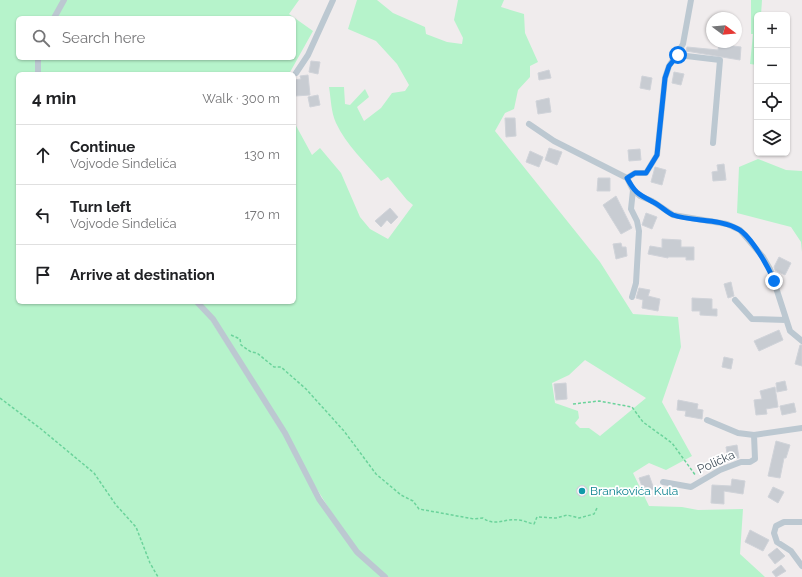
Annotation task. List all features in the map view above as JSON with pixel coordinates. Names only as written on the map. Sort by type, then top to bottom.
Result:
[{"type":"street","points":[[55,16],[64,0]]},
{"type":"street","points":[[296,73],[308,55],[333,0]]},
{"type":"street","points":[[627,178],[635,173],[646,173],[657,155],[665,78],[669,66],[678,55],[684,44],[691,0]]},
{"type":"street","points":[[678,55],[720,60],[713,143]]},
{"type":"street","points":[[38,60],[38,72]]},
{"type":"street","points":[[529,124],[554,140],[627,178],[633,190],[640,196],[652,201],[673,215],[721,223],[740,230],[763,257],[770,269],[790,331],[802,341]]},
{"type":"street","points":[[632,296],[636,283],[639,231],[631,209],[633,190]]},
{"type":"street","points":[[735,300],[752,319],[786,320]]},
{"type":"street","points":[[199,304],[215,323],[284,433],[319,499],[357,552],[384,577]]},
{"type":"street","name":"Polička","points":[[707,420],[738,433],[754,434],[802,428]]},
{"type":"street","name":"Polička","points":[[663,482],[691,487],[727,467],[741,462],[750,462],[754,458],[754,434]]},
{"type":"street","points":[[802,522],[784,522],[776,526],[774,533],[777,542],[791,551],[802,566]]},
{"type":"path","points":[[230,334],[240,339],[241,345],[251,352],[257,353],[274,367],[281,367],[306,389],[344,431],[376,474],[401,495],[413,501],[419,509],[474,519],[483,518],[488,522],[518,520],[534,524],[537,517],[556,518],[567,515],[579,518],[594,514],[596,508]]},
{"type":"path","points":[[0,398],[41,429],[94,473],[116,505],[136,527],[150,563],[158,577]]},
{"type":"path","points":[[573,404],[599,401],[632,407],[643,422],[672,443],[694,475],[703,480]]},
{"type":"green space","points":[[0,0],[62,0],[53,16],[16,16],[16,60],[37,60],[37,72],[16,72],[16,304],[198,304],[212,320],[356,552],[383,577],[0,577]]},
{"type":"green space","points":[[65,0],[299,0],[289,14],[292,16],[56,16]]},
{"type":"green space","points":[[357,0],[377,0],[393,13],[425,27],[426,34],[447,42],[462,44],[463,38],[454,20],[458,0],[504,0],[501,7],[524,14],[525,33],[538,62],[530,66],[530,77],[518,90],[514,109],[505,113],[495,131],[600,262],[633,314],[678,317],[681,347],[662,402],[692,456],[666,470],[649,463],[633,473],[649,506],[682,507],[698,510],[743,509],[740,554],[765,577],[386,577],[357,551],[320,498],[305,468],[200,304],[296,304],[296,126],[312,155],[320,148],[341,173],[360,217],[370,229],[388,239],[413,205],[388,177],[381,181],[345,139],[334,119],[329,87],[344,87],[345,104],[350,105],[365,89],[369,97],[357,107],[364,121],[381,108],[392,93],[405,91],[409,85],[397,64],[376,41],[348,29]],"holes":[[[585,360],[646,398],[600,436],[589,428],[580,428],[575,423],[579,418],[578,411],[555,403],[552,383],[569,375]]]},
{"type":"green space","points":[[751,0],[762,0],[761,12],[754,12],[754,65],[750,64],[753,34],[751,34]]},
{"type":"green space","points":[[296,19],[313,31],[290,72],[39,72],[39,60],[296,60]]},
{"type":"green space","points":[[758,159],[786,170],[802,171],[802,252],[801,242],[791,227],[737,213],[739,167]]},
{"type":"building","points":[[687,47],[718,50],[718,48],[741,48],[740,60],[686,51]]},
{"type":"building","points":[[311,61],[320,62],[318,74],[309,72]]},
{"type":"building","points":[[549,70],[551,78],[539,80],[538,73]]},
{"type":"building","points":[[674,72],[684,74],[681,85],[672,83]]},
{"type":"building","points":[[308,75],[310,95],[296,96],[296,80],[301,79],[300,76]]},
{"type":"building","points":[[642,76],[652,78],[650,90],[640,88]]},
{"type":"building","points":[[318,95],[320,105],[310,107],[308,97]]},
{"type":"building","points":[[549,98],[551,112],[538,114],[536,101]]},
{"type":"building","points":[[505,118],[515,118],[516,136],[506,137]]},
{"type":"building","points":[[549,148],[562,152],[557,165],[545,160]]},
{"type":"building","points":[[640,149],[641,160],[629,161],[628,150]]},
{"type":"building","points":[[530,151],[543,157],[539,167],[526,162]]},
{"type":"building","points":[[724,164],[726,180],[713,181],[712,172],[718,171],[717,165]]},
{"type":"building","points":[[655,167],[666,170],[662,185],[651,182]]},
{"type":"building","points":[[598,178],[610,178],[610,191],[597,191]]},
{"type":"building","points":[[616,196],[632,228],[621,234],[603,205]]},
{"type":"building","points":[[390,208],[398,217],[391,224],[387,220],[381,227],[375,221]]},
{"type":"building","points":[[646,213],[657,217],[652,229],[642,225]]},
{"type":"building","points":[[662,239],[681,240],[681,247],[694,247],[694,260],[686,260],[686,257],[668,258],[648,254],[650,246],[662,248]]},
{"type":"building","points":[[621,243],[622,247],[626,247],[627,256],[616,259],[613,244]]},
{"type":"building","points":[[779,257],[791,263],[785,275],[775,270],[774,267]]},
{"type":"building","points":[[731,282],[734,296],[728,298],[724,284]]},
{"type":"building","points":[[639,288],[650,290],[648,296],[660,299],[658,311],[642,308],[643,300],[636,298]]},
{"type":"building","points":[[692,298],[712,299],[712,309],[717,309],[717,316],[700,315],[700,311],[692,311]]},
{"type":"building","points":[[779,330],[783,340],[759,351],[754,341]]},
{"type":"building","points":[[800,345],[802,345],[802,366],[795,364]]},
{"type":"building","points":[[724,357],[733,359],[731,369],[722,367]]},
{"type":"building","points":[[785,381],[787,390],[777,392],[776,383]]},
{"type":"building","points":[[566,383],[567,399],[556,400],[554,384]]},
{"type":"building","points":[[775,387],[778,407],[766,409],[767,414],[756,415],[754,400],[762,399],[760,391]]},
{"type":"building","points":[[678,400],[698,404],[697,409],[703,410],[702,419],[685,416],[686,411],[677,410]]},
{"type":"building","points":[[794,403],[796,412],[782,415],[780,406]]},
{"type":"building","points":[[776,441],[790,445],[786,458],[784,458],[780,478],[768,476]]},
{"type":"building","points":[[737,445],[739,458],[728,459],[726,447]]},
{"type":"building","points":[[649,475],[654,489],[644,492],[639,478]]},
{"type":"building","points":[[732,479],[745,481],[743,494],[724,491],[724,504],[711,503],[712,485],[731,486]]},
{"type":"building","name":"Brankovića Kula","points":[[580,486],[584,486],[586,487],[586,495],[580,496],[577,493],[577,489]]},
{"type":"building","points":[[773,487],[784,492],[778,503],[768,497]]},
{"type":"building","points":[[750,530],[769,540],[763,551],[745,542]]},
{"type":"building","points":[[777,548],[785,556],[775,564],[768,555]]},
{"type":"building","points":[[781,565],[786,571],[776,577],[772,572]]},
{"type":"place","name":"Brankovića Kula","points":[[582,491]]},
{"type":"route","points":[[678,55],[669,66],[665,78],[657,155],[646,173],[635,173],[627,178],[633,190],[640,196],[652,201],[673,215],[710,220],[727,224],[740,230],[763,257],[770,269],[774,281]]}]
